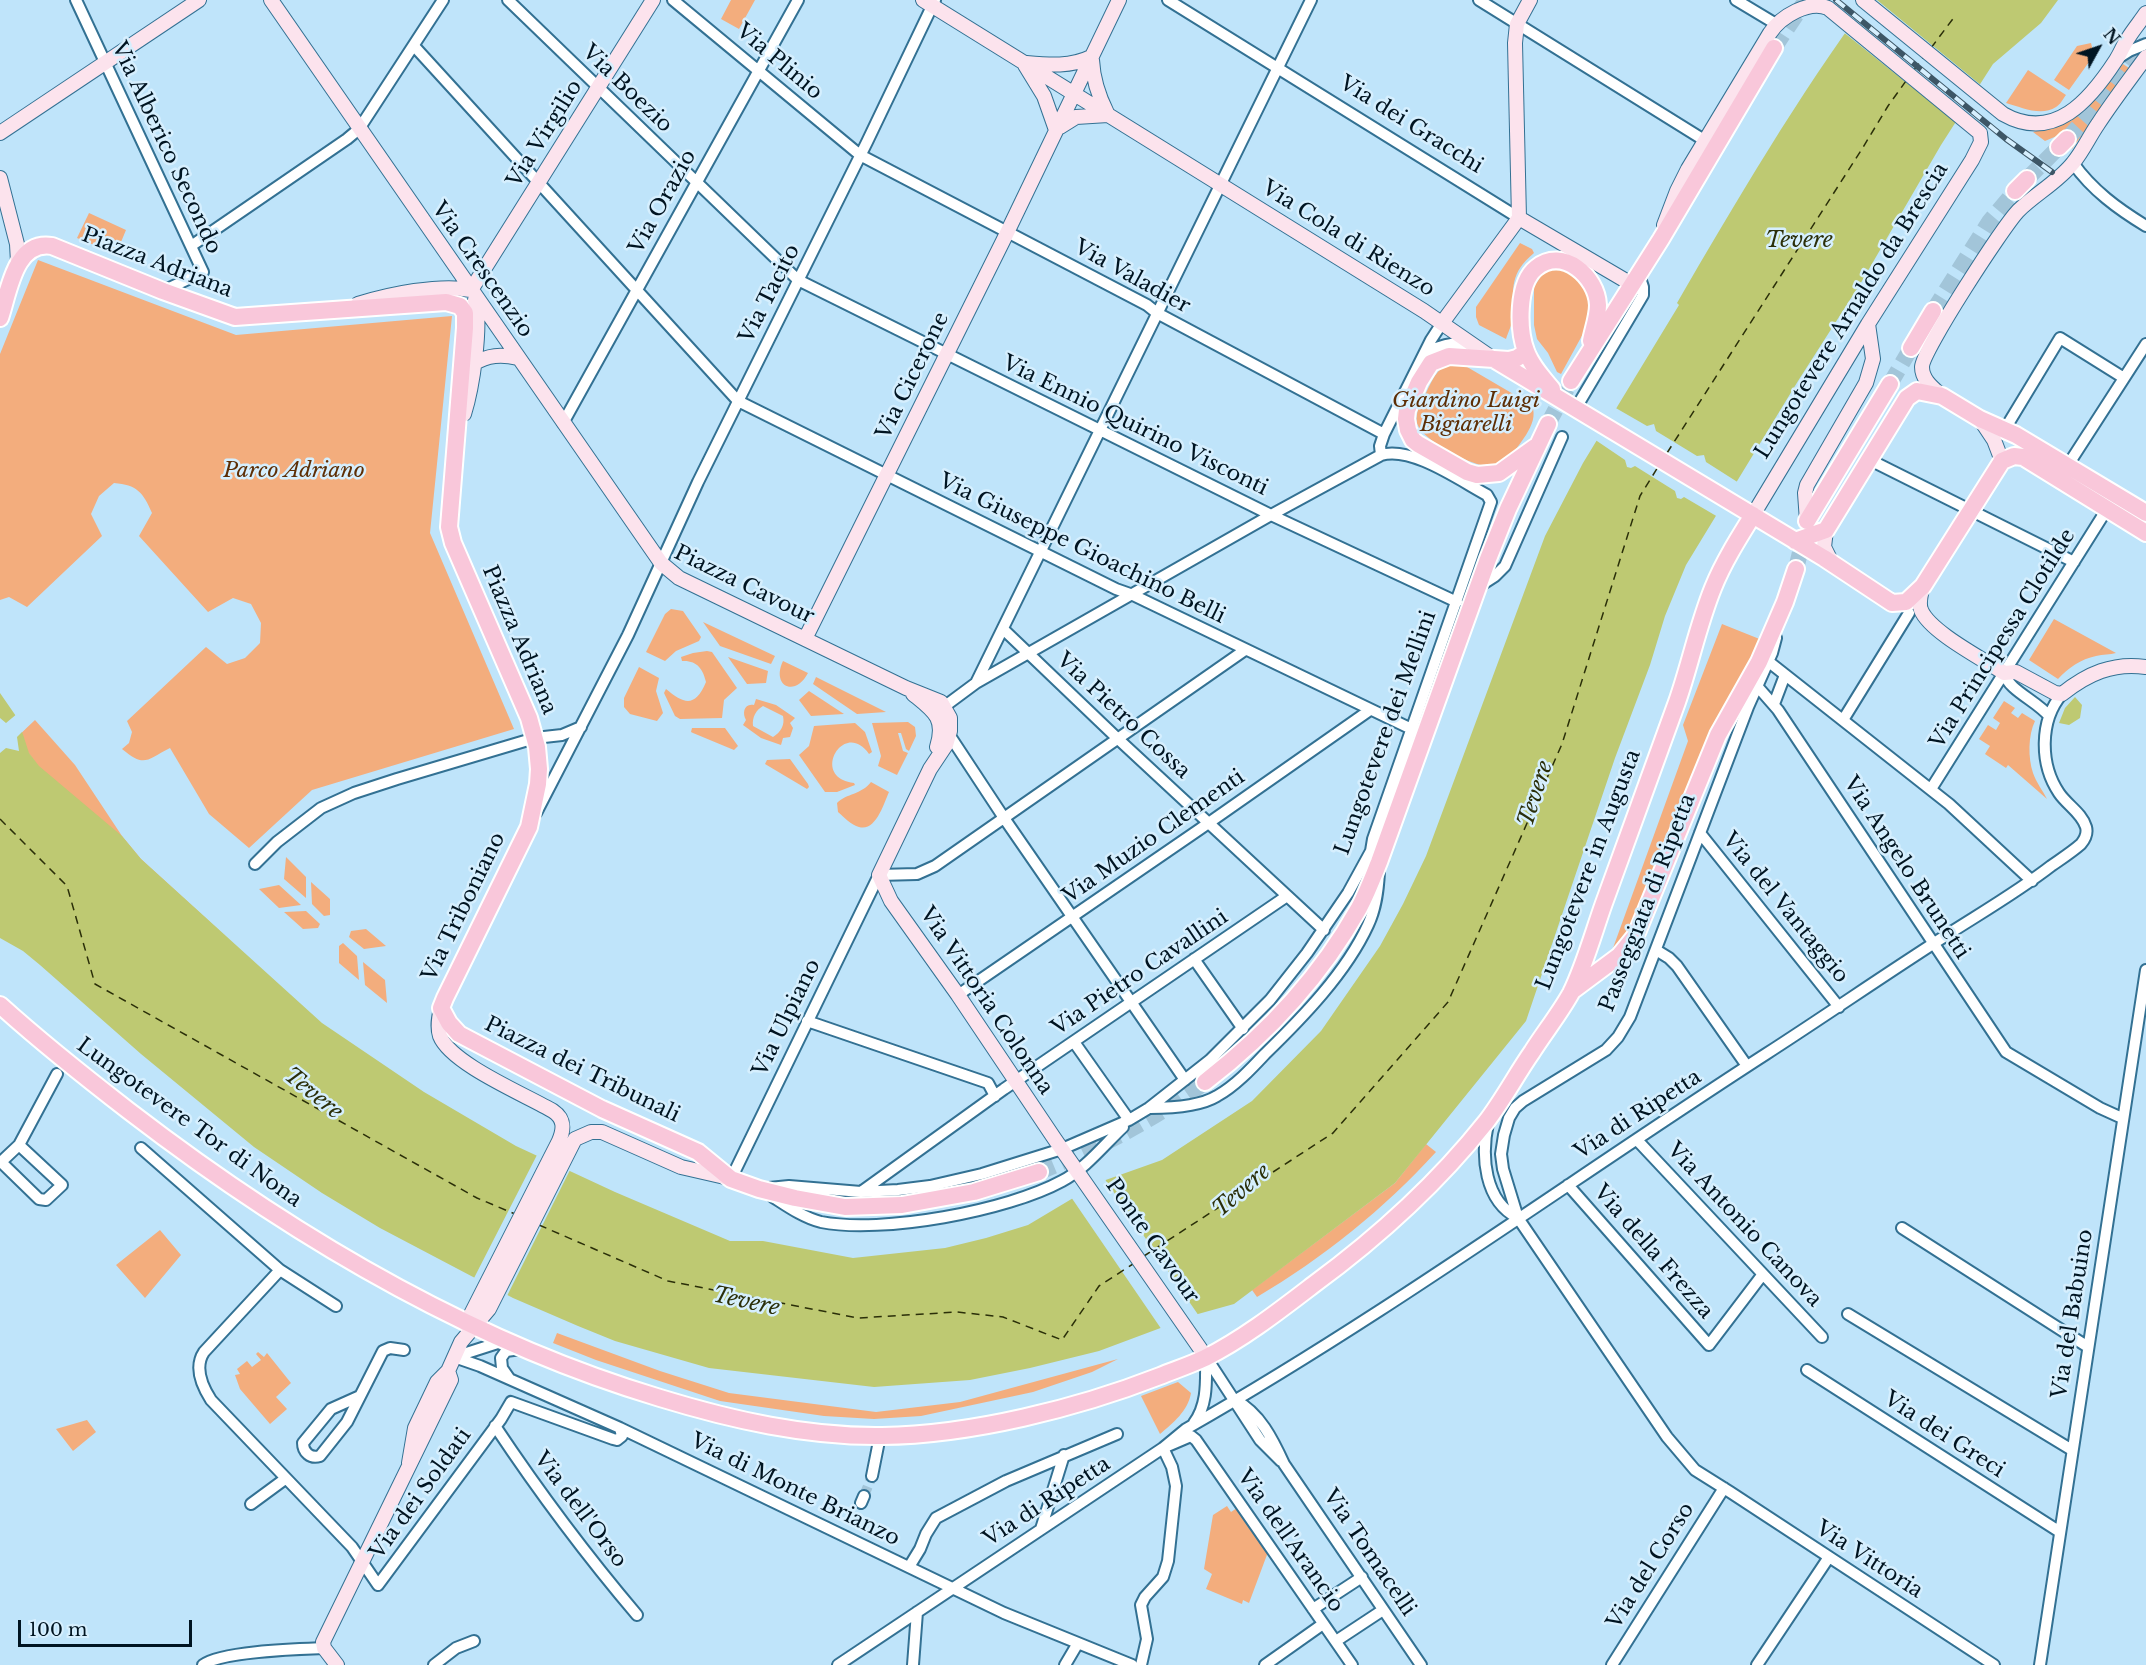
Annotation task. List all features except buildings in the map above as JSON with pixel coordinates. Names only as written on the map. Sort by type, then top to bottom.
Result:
[{"type":"main road","points":[[1571,381],[1661,239],[1774,48]]},
{"type":"main road","points":[[2015,191],[2027,179]]},
{"type":"main road","name":"Piazza Adriana","points":[[18,262],[27,250],[43,244],[52,246],[219,313],[239,317],[446,302],[457,304],[463,309],[465,328],[449,516],[450,534],[524,706],[535,738]]},
{"type":"main road","points":[[0,318],[18,262]]},
{"type":"main road","points":[[1558,397],[1526,352],[1522,329],[1522,294],[1525,283],[1538,266],[1548,262],[1558,262],[1574,266],[1590,281],[1597,297],[1597,313],[1587,355]]},
{"type":"main road","points":[[1911,348],[1934,311]]},
{"type":"main road","points":[[1526,352],[1513,360],[1449,356],[1431,363],[1419,382],[1407,410],[1406,419],[1411,436],[1425,449],[1467,472],[1480,476],[1502,472],[1538,445]]},
{"type":"main road","points":[[1495,360],[1832,563],[1892,603],[1906,602],[1923,586],[2002,461],[2014,456],[2023,457],[2146,533]]},
{"type":"main road","points":[[1807,521],[1890,384]]},
{"type":"main road","points":[[1795,541],[1826,530],[1912,393],[1921,391],[1942,396],[1980,419],[2005,429],[2146,513]]},
{"type":"main road","name":"Lungotevere dei Mellini","points":[[1205,1082],[1253,1041],[1310,979],[1355,915],[1379,862],[1417,732],[1452,663],[1508,509],[1548,424]]},
{"type":"main road","name":"Lungotevere in Augusta","points":[[880,1436],[967,1427],[1072,1406],[1140,1384],[1206,1357],[1283,1309],[1368,1244],[1447,1166],[1489,1118],[1572,991],[1678,698],[1712,590],[1746,512]]},
{"type":"main road","points":[[1785,602],[1796,569]]},
{"type":"main road","name":"Passeggiata di Ripetta","points":[[1572,991],[1619,956],[1636,935],[1718,735],[1754,671],[1785,602]]},
{"type":"main road","name":"Via Triboniano","points":[[441,1008],[529,827],[538,779],[538,754],[535,738]]},
{"type":"main road","name":"Lungotevere Tor di Nona","points":[[0,1005],[64,1061],[209,1170],[302,1232],[470,1325],[522,1349],[630,1389],[708,1412],[782,1427],[838,1434],[880,1436]]},
{"type":"main road","name":"Piazza dei Tribunali","points":[[441,1008],[449,1023],[459,1034],[602,1109],[698,1152],[731,1179],[759,1189],[828,1205],[859,1208],[883,1207],[920,1203],[974,1192],[1039,1172]]},
{"type":"street","name":"Via Alberico Secondo","points":[[76,0],[203,272],[164,291]]},
{"type":"street","points":[[0,133],[199,0]]},
{"type":"street","name":"Via Crescenzio","points":[[271,0],[661,563]]},
{"type":"street","points":[[190,246],[359,129],[443,0]]},
{"type":"street","name":"Via Boezio","points":[[508,0],[798,280]]},
{"type":"street","name":"Via Virgilio","points":[[471,290],[653,0]]},
{"type":"street","name":"Via Plinio","points":[[673,0],[860,155]]},
{"type":"street","name":"Via Orazio","points":[[562,423],[798,0]]},
{"type":"street","name":"Via Cicerone","points":[[805,639],[1119,0]]},
{"type":"street","name":"Via dei Gracchi","points":[[1168,0],[1519,218],[1636,280]]},
{"type":"street","points":[[976,683],[1201,224],[1225,187],[1239,143],[1311,0]]},
{"type":"street","points":[[1479,0],[1704,140]]},
{"type":"street","points":[[1185,1080],[950,736],[951,722],[945,706],[976,683],[1381,455],[1380,446],[1384,434],[1419,362],[1442,323],[1519,218],[1515,43],[1517,24],[1530,0]]},
{"type":"street","points":[[1661,239],[1677,191],[1704,140],[1776,24],[1736,0]]},
{"type":"street","points":[[1863,0],[1995,108],[2010,118],[2026,123],[2043,123],[2060,118],[2075,110],[2085,101],[2116,60],[2126,40],[2146,13]]},
{"type":"street","name":"Via Tacito","points":[[661,563],[671,537],[914,43],[930,2]]},
{"type":"street","name":"Via Cola di Rienzo","points":[[930,2],[1442,323],[1495,360]]},
{"type":"street","name":"Lungotevere Arnaldo da Brescia","points":[[1746,512],[1977,152],[1981,138],[1977,129],[1822,4],[1810,4],[1776,24]]},
{"type":"street","points":[[2116,60],[2129,51],[2146,44]]},
{"type":"street","points":[[414,46],[738,401]]},
{"type":"street","points":[[1091,57],[1096,91],[1108,114],[1076,117],[1066,121],[1056,130],[1044,96],[1024,63],[1060,65],[1077,63],[1091,57]]},
{"type":"street","points":[[1942,396],[1924,378],[1922,369],[1924,356],[2006,225],[2023,206],[2073,163],[2098,123],[2146,57]]},
{"type":"street","name":"Via Valadier","points":[[860,155],[1147,305],[1157,313],[1384,434]]},
{"type":"street","points":[[2073,163],[2099,193],[2146,226]]},
{"type":"street","points":[[0,178],[17,244],[18,262]]},
{"type":"street","name":"Via Ennio Quirino Visconti","points":[[798,280],[1271,515],[1457,602]]},
{"type":"street","points":[[1583,412],[1644,295],[1643,287],[1636,280]]},
{"type":"street","name":"Piazza Adriana","points":[[345,308],[377,298],[424,291],[448,288],[471,290],[477,314],[473,364],[466,407],[457,430]]},
{"type":"street","points":[[1807,521],[1805,493],[1810,478],[1866,383],[1873,359],[1868,324]]},
{"type":"street","points":[[2005,429],[2060,338],[2124,378]]},
{"type":"street","points":[[1419,362],[1434,349],[1471,343]]},
{"type":"street","points":[[2067,465],[2146,344]]},
{"type":"street","points":[[473,364],[495,356],[518,358]]},
{"type":"street","name":"Via Giuseppe Gioachino Belli","points":[[738,401],[1041,552],[1417,732]]},
{"type":"street","points":[[1980,419],[1994,440],[2002,461]]},
{"type":"street","points":[[1478,588],[1505,566],[1562,437]]},
{"type":"street","name":"Lungotevere dei Mellini","points":[[759,1189],[789,1186],[861,1192],[898,1190],[947,1183],[1001,1169],[1062,1149],[1130,1120],[1149,1108],[1243,1029],[1282,986],[1324,930],[1371,851],[1374,835],[1417,732],[1489,507],[1489,498],[1413,456],[1403,453],[1381,455]]},
{"type":"street","points":[[1870,460],[2074,562]]},
{"type":"street","name":"Via Principessa Clotilde","points":[[1931,789],[2107,509]]},
{"type":"street","points":[[1826,530],[1824,547],[1832,563]]},
{"type":"street","name":"Piazza Cavour","points":[[581,727],[661,563],[680,578],[906,688],[934,698],[945,706]]},
{"type":"street","points":[[1923,586],[1921,609],[1925,617],[1938,630]]},
{"type":"street","name":"Passeggiata di Ripetta","points":[[1518,1218],[1501,1159],[1502,1141],[1512,1113],[1523,1101],[1610,1046],[1630,1017],[1757,686],[1769,662],[1785,602]]},
{"type":"street","points":[[1892,603],[2004,673],[2009,683],[2042,707],[2049,716],[2062,694],[2085,678],[2109,668],[2127,665],[2146,667]]},
{"type":"street","points":[[1843,720],[1908,614]]},
{"type":"street","name":"Via Pietro Cossa","points":[[1004,629],[1116,738],[1324,930]]},
{"type":"street","points":[[879,875],[917,873],[927,870],[1245,650]]},
{"type":"street","points":[[1769,662],[1931,789],[2032,880]]},
{"type":"street","points":[[2004,673],[2011,671],[2062,694]]},
{"type":"street","points":[[1774,704],[1785,675]]},
{"type":"street","name":"Via Angelo Brunetti","points":[[1757,686],[1774,704],[2006,1052],[2100,1108],[2122,1118]]},
{"type":"street","name":"Piazza Cavour","points":[[879,875],[930,769],[940,738],[940,723],[934,711],[906,688]]},
{"type":"street","name":"Via Muzio Clementi","points":[[958,995],[1370,710]]},
{"type":"street","name":"Via di Ripetta","points":[[838,1665],[1163,1448],[1176,1436],[1371,1315],[2060,860],[2080,844],[2087,831],[2080,815],[2061,795],[2048,768],[2045,744],[2049,716]]},
{"type":"street","points":[[535,738],[562,735],[581,727]]},
{"type":"street","name":"Via Triboniano","points":[[529,827],[581,727]]},
{"type":"street","name":"Piazza Cavour","points":[[930,769],[950,736]]},
{"type":"street","name":"Piazza Adriana","points":[[255,864],[310,815],[346,797],[397,779],[535,738]]},
{"type":"street","name":"Via del Vantaggio","points":[[1700,834],[1839,1007]]},
{"type":"street","points":[[1149,1108],[1198,1103],[1215,1098],[1256,1063],[1299,1021],[1335,976],[1366,929],[1375,905],[1379,862]]},
{"type":"street","name":"Via Vittoria Colonna","points":[[879,875],[891,901],[1062,1149]]},
{"type":"street","name":"Via Ulpiano","points":[[731,1179],[879,875]]},
{"type":"street","name":"Via Pietro Cavallini","points":[[861,1192],[1016,1081],[1287,896]]},
{"type":"street","points":[[1656,950],[1670,957],[1747,1066]]},
{"type":"street","points":[[1194,959],[1243,1029]]},
{"type":"street","name":"Via del Babuino","points":[[2040,1665],[2146,970]]},
{"type":"street","name":"Piazza dei Tribunali","points":[[441,1008],[438,1027],[441,1038],[448,1048],[470,1065],[557,1114],[563,1123],[566,1141]]},
{"type":"street","points":[[807,1022],[988,1083],[995,1096]]},
{"type":"street","points":[[759,1189],[818,1221],[854,1224],[901,1223],[956,1214],[1020,1198],[1060,1182],[1077,1170],[1130,1120],[1074,1042]]},
{"type":"street","points":[[19,1145],[62,1185],[46,1200],[42,1200],[1,1161],[19,1145],[57,1074]]},
{"type":"street","points":[[1489,1118],[1484,1145],[1489,1182],[1501,1207],[1518,1218]]},
{"type":"street","points":[[337,1665],[324,1648],[323,1643],[326,1636],[409,1463],[428,1430],[461,1342],[483,1306],[566,1141],[585,1133],[602,1132],[681,1167],[731,1179]]},
{"type":"street","name":"Via Antonio Canova","points":[[1636,1140],[1822,1337]]},
{"type":"street","points":[[141,1148],[280,1270],[336,1306]]},
{"type":"street","name":"Ponte Cavour","points":[[1062,1149],[1206,1357]]},
{"type":"street","name":"Via della Frezza","points":[[1568,1185],[1709,1345],[1763,1274]]},
{"type":"street","name":"Via Vittoria","points":[[1518,1218],[1683,1458],[1702,1476],[1724,1488],[1992,1664]]},
{"type":"street","points":[[1902,1228],[2088,1347]]},
{"type":"street","points":[[280,1270],[202,1356],[201,1379],[211,1400],[362,1560]]},
{"type":"street","points":[[1848,1314],[2072,1450]]},
{"type":"street","points":[[454,1357],[504,1341]]},
{"type":"street","points":[[360,1396],[331,1409],[306,1438],[303,1445],[309,1455],[320,1456],[344,1426],[360,1396],[381,1354],[388,1349],[401,1349]]},
{"type":"street","points":[[510,1379],[501,1368],[501,1359],[510,1349],[522,1349]]},
{"type":"street","name":"Via di Monte Brianzo","points":[[454,1357],[620,1428],[1004,1613],[1132,1665]]},
{"type":"street","points":[[1193,1425],[1202,1410],[1204,1400],[1206,1357]]},
{"type":"street","name":"Via Tomacelli","points":[[1206,1357],[1236,1400],[1255,1415],[1274,1443],[1284,1464],[1422,1665]]},
{"type":"street","name":"Via dei Greci","points":[[1807,1370],[2060,1532]]},
{"type":"street","points":[[495,1426],[511,1402],[617,1440],[622,1436],[620,1428]]},
{"type":"street","name":"Via dei Soldati","points":[[362,1560],[378,1585],[495,1426]]},
{"type":"street","name":"Via dell'Orso","points":[[495,1426],[528,1476],[602,1574],[637,1615]]},
{"type":"street","points":[[909,1567],[936,1518],[989,1489],[1117,1434]]},
{"type":"street","points":[[872,1476],[880,1436]]},
{"type":"street","name":"Via dell'Arancio","points":[[1163,1448],[1188,1436],[1196,1440],[1352,1665]]},
{"type":"street","points":[[1141,1665],[1147,1639],[1141,1605],[1163,1577],[1168,1561],[1176,1486],[1172,1467],[1163,1448]]},
{"type":"street","points":[[1041,1529],[1064,1455]]},
{"type":"street","points":[[251,1504],[285,1479]]},
{"type":"street","name":"Via del Corso","points":[[1612,1665],[1724,1488]]},
{"type":"street","points":[[1757,1665],[1829,1557]]},
{"type":"street","points":[[1313,1609],[1362,1577]]},
{"type":"street","points":[[1336,1641],[1383,1610]]},
{"type":"street","points":[[913,1665],[916,1612]]},
{"type":"street","points":[[1265,1665],[1323,1624]]},
{"type":"street","points":[[434,1665],[456,1648],[474,1641]]},
{"type":"street","points":[[1065,1665],[1079,1643]]},
{"type":"street","points":[[206,1663],[257,1653],[324,1648]]},
{"type":"green space","points":[[731,0],[755,0],[739,29],[721,19]]},
{"type":"green space","points":[[2091,43],[2094,55],[2069,90],[2054,80],[2077,46]]},
{"type":"green space","points":[[2123,64],[2129,68],[2072,149],[2064,133],[2045,141],[2033,132],[2071,121],[2094,99]]},
{"type":"green space","points":[[2028,70],[2066,95],[2057,106],[2050,110],[2038,111],[2006,103]]},
{"type":"green space","points":[[89,213],[126,230],[116,254],[77,238]]},
{"type":"green space","points":[[1520,243],[1532,249],[1534,253],[1521,267],[1514,281],[1513,318],[1506,339],[1479,325],[1476,307]]},
{"type":"green space","name":"Parco Adriano","points":[[38,260],[236,335],[452,316],[430,533],[514,729],[312,790],[249,848],[209,814],[170,748],[146,760],[136,759],[122,749],[129,743],[132,732],[127,721],[206,647],[227,664],[245,658],[260,643],[261,623],[251,604],[233,598],[208,612],[139,536],[152,513],[146,500],[134,488],[114,483],[99,496],[91,514],[102,536],[27,607],[9,597],[0,600],[0,354]]},
{"type":"green space","points":[[1553,267],[1576,273],[1590,293],[1590,321],[1561,374],[1557,372],[1548,353],[1537,339],[1534,325],[1534,287],[1543,273]]},
{"type":"green space","name":"Giardino Luigi Bigiarelli","points":[[1452,364],[1462,364],[1532,405],[1532,424],[1512,454],[1499,464],[1486,466],[1463,459],[1428,437],[1417,423],[1419,407],[1433,378],[1443,368]]},
{"type":"green space","points":[[671,609],[683,611],[701,637],[699,641],[676,651],[665,661],[646,652],[665,614]]},
{"type":"green space","points":[[2054,619],[2116,653],[2085,659],[2058,679],[2029,660]]},
{"type":"green space","points":[[703,622],[775,656],[771,664],[720,646]]},
{"type":"green space","points":[[1722,624],[1762,640],[1623,948],[1613,948],[1688,741],[1683,725]]},
{"type":"green space","points":[[712,652],[737,688],[724,700],[722,718],[680,719],[675,716],[664,693],[666,689],[678,698],[689,701],[698,696],[706,682],[703,673],[698,666],[692,662],[682,661],[681,657]]},
{"type":"green space","points":[[728,657],[768,671],[766,683],[747,684]]},
{"type":"green space","points":[[783,661],[808,673],[803,681],[791,687],[782,682],[780,670]]},
{"type":"green space","points":[[639,667],[659,678],[656,691],[663,713],[657,721],[630,714],[624,707],[624,698]]},
{"type":"green space","points":[[816,677],[886,712],[857,714],[813,684]]},
{"type":"green space","points":[[809,691],[844,714],[811,716],[799,700]]},
{"type":"green space","points":[[756,699],[776,705],[795,718],[790,723],[793,728],[790,737],[783,738],[781,745],[761,738],[743,725],[746,720],[744,714],[746,707],[754,705]],"holes":[[[763,706],[783,716],[782,728],[773,737],[753,726],[755,714]]]},
{"type":"green space","points":[[2004,701],[2015,708],[2011,713],[2018,718],[2022,713],[2035,721],[2030,740],[2030,761],[2034,776],[2047,799],[2008,765],[2006,768],[1985,754],[1990,746],[1979,739],[1988,725],[1996,730],[2000,723],[1993,718]]},
{"type":"green space","points":[[35,720],[75,765],[122,836],[141,859],[231,941],[48,780],[17,737]]},
{"type":"green space","points":[[908,722],[915,727],[916,736],[909,751],[906,749],[901,733],[898,733],[903,751],[908,753],[897,775],[878,766],[881,756],[872,723]]},
{"type":"green space","points":[[855,723],[865,732],[872,752],[869,754],[859,745],[850,743],[841,746],[832,762],[834,771],[841,779],[855,785],[837,792],[825,792],[799,755],[809,746],[814,726]]},
{"type":"green space","points":[[692,728],[725,728],[738,746],[734,750],[691,732]]},
{"type":"green space","points":[[790,759],[808,784],[807,789],[765,764],[767,760]]},
{"type":"green space","points":[[871,782],[889,792],[875,821],[865,827],[859,827],[850,823],[838,812],[837,803]]},
{"type":"green space","points":[[286,857],[306,877],[306,898],[284,879]]},
{"type":"green space","points":[[311,882],[330,899],[330,915],[324,916],[312,904]]},
{"type":"green space","points":[[279,885],[301,905],[279,908],[259,889]]},
{"type":"green space","points":[[306,911],[320,924],[318,928],[303,929],[284,912]]},
{"type":"green space","points":[[366,929],[386,946],[364,949],[349,937],[351,931]]},
{"type":"green space","points":[[343,943],[357,956],[359,980],[339,963],[339,946]]},
{"type":"green space","points":[[363,962],[385,980],[387,1003],[365,985]]},
{"type":"green space","points":[[1426,1144],[1436,1152],[1374,1213],[1306,1266],[1257,1297],[1252,1290],[1395,1183]]},
{"type":"green space","points":[[160,1230],[181,1255],[145,1298],[116,1265]]},
{"type":"green space","points":[[557,1333],[660,1371],[729,1393],[876,1412],[960,1402],[1118,1359],[1092,1372],[1033,1392],[921,1416],[874,1419],[824,1416],[720,1401],[596,1360],[553,1343]]},
{"type":"green space","points":[[258,1352],[264,1357],[267,1353],[291,1383],[276,1397],[287,1409],[270,1424],[240,1389],[235,1375],[240,1374],[237,1369],[247,1361],[252,1367],[261,1360],[256,1354]]},
{"type":"green space","points":[[1178,1382],[1191,1393],[1187,1405],[1160,1434],[1141,1396]]},
{"type":"green space","points":[[87,1420],[96,1432],[73,1451],[56,1429]]},
{"type":"green space","points":[[1227,1506],[1231,1512],[1237,1508],[1268,1552],[1249,1603],[1243,1600],[1242,1604],[1206,1589],[1212,1574],[1204,1569],[1213,1515]]},
{"type":"water","name":"Tevere","points":[[1869,0],[2058,0],[2041,23],[1993,64],[1941,145],[1862,281],[1686,565],[1665,616],[1650,665],[1615,758],[1526,1021],[1395,1183],[1234,1304],[1198,1314],[1099,1351],[1030,1368],[970,1380],[874,1387],[709,1368],[615,1341],[513,1298],[380,1228],[322,1193],[254,1147],[141,1054],[23,951],[0,938],[0,693],[18,719],[29,753],[39,766],[122,836],[141,859],[322,1023],[424,1092],[516,1146],[615,1192],[730,1241],[763,1241],[853,1258],[945,1248],[1028,1225],[1100,1182],[1162,1160],[1252,1101],[1321,1031],[1380,946],[1426,856],[1545,536],[1583,463],[1679,305],[1677,303],[1745,187],[1817,73]]},
{"type":"water","points":[[2075,697],[2082,705],[2080,718],[2069,725],[2059,723],[2065,708]]},
{"type":"pier","points":[[1865,0],[1877,0],[1982,86],[1958,124],[1842,31]]},
{"type":"pier","points":[[1614,407],[1647,426],[1654,424],[1656,431],[1697,456],[1704,455],[1706,462],[1739,483],[1718,517],[1684,497],[1677,498],[1675,491],[1635,466],[1627,467],[1625,460],[1594,439]]},
{"type":"pier","points":[[18,713],[25,729],[17,737],[19,751],[6,748],[0,753],[0,718],[6,723]]},
{"type":"pier","points":[[538,1153],[571,1168],[506,1298],[473,1280]]},
{"type":"pier","points":[[1104,1178],[1199,1316],[1162,1330],[1071,1197]]},
{"type":"ferry route","points":[[1931,48],[1955,16]]},
{"type":"ferry route","points":[[1914,70],[1924,57]]},
{"type":"ferry route","points":[[1667,453],[1906,81]]},
{"type":"ferry route","points":[[1144,1256],[1333,1133],[1448,1002],[1562,744],[1640,496],[1658,467]]},
{"type":"ferry route","points":[[0,819],[67,886],[95,984],[477,1198],[515,1214]]},
{"type":"ferry route","points":[[539,1225],[668,1281],[858,1318],[957,1312],[1003,1317],[1062,1340],[1099,1286],[1133,1264]]},
{"type":"tunnel","points":[[1774,48],[1806,0]]},
{"type":"tunnel","points":[[2067,139],[2090,114],[2146,43]]},
{"type":"tunnel","points":[[2027,179],[2059,147]]},
{"type":"tunnel","points":[[1933,311],[1989,222],[2015,191]]},
{"type":"tunnel","points":[[1890,384],[1911,348]]},
{"type":"tunnel","points":[[1548,424],[1571,381]]},
{"type":"tunnel","points":[[1796,569],[1805,532]]},
{"type":"tunnel","points":[[1039,1172],[1125,1133],[1205,1082]]},
{"type":"tunnel","points":[[864,1496],[872,1476]]},
{"type":"railway","points":[[1836,0],[2006,139],[2052,172]]}]
